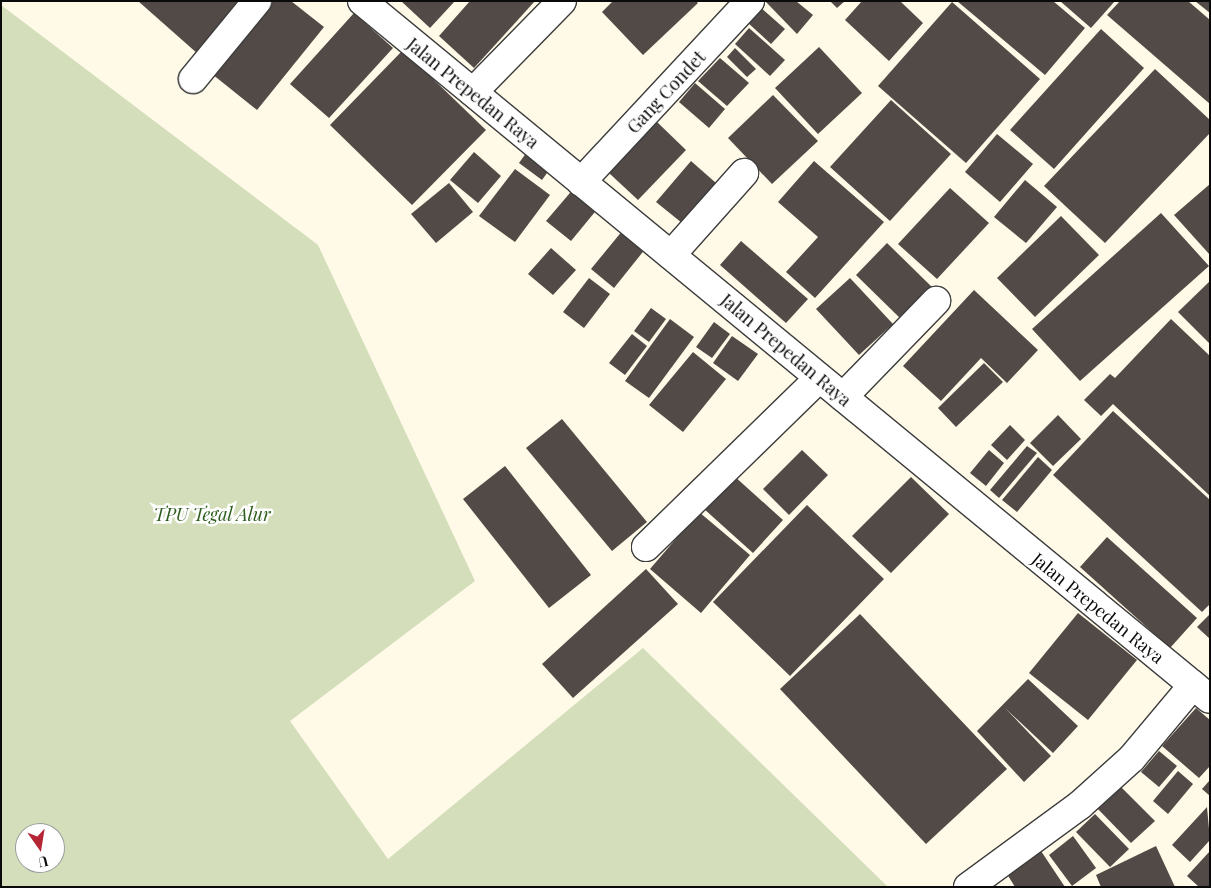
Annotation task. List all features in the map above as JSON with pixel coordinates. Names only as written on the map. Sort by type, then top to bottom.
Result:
[{"type":"street","points":[[193,79],[257,1]]},
{"type":"street","name":"Jalan Prepedan Raya","points":[[362,1],[1201,692]]},
{"type":"street","points":[[473,92],[562,1]]},
{"type":"street","name":"Gang Condet","points":[[582,182],[750,1]]},
{"type":"street","points":[[671,255],[744,173]]},
{"type":"street","points":[[843,397],[936,301]]},
{"type":"street","points":[[646,547],[819,378]]},
{"type":"street","points":[[968,887],[1080,805],[1201,692]]},
{"type":"green space","name":"TPU Tegal Alur","points":[[1,5],[318,245],[475,581],[290,721],[388,859],[643,648],[888,887],[1,887]]},
{"type":"building","points":[[138,1],[235,1],[241,6],[198,54]]},
{"type":"building","points":[[263,1],[291,1],[324,27],[257,110],[207,70]]},
{"type":"building","points":[[401,1],[455,1],[430,28]]},
{"type":"building","points":[[470,1],[535,1],[474,68],[439,36]]},
{"type":"building","points":[[613,1],[696,1],[698,3],[643,55],[602,12]]},
{"type":"building","points":[[765,1],[796,1],[813,15],[797,34]]},
{"type":"building","points":[[830,1],[845,1],[837,8]]},
{"type":"building","points":[[862,1],[900,1],[923,23],[889,61],[845,20]]},
{"type":"building","points":[[957,1],[1053,1],[1085,28],[1045,75]]},
{"type":"building","points":[[1060,1],[1115,1],[1091,28]]},
{"type":"building","points":[[1120,1],[1188,1],[1210,20],[1210,104],[1107,15]]},
{"type":"building","points":[[1195,1],[1210,1],[1210,13]]},
{"type":"building","points":[[952,2],[1040,79],[966,163],[878,86]]},
{"type":"building","points":[[760,7],[785,29],[771,44],[747,22]]},
{"type":"building","points":[[354,13],[393,48],[329,118],[290,84]]},
{"type":"building","points":[[749,28],[785,60],[770,76],[735,44]]},
{"type":"building","points":[[1101,29],[1144,68],[1054,169],[1010,130]]},
{"type":"building","points":[[819,47],[862,93],[818,134],[775,88]]},
{"type":"building","points":[[735,48],[756,69],[747,77],[727,57]]},
{"type":"building","points":[[403,50],[486,130],[412,205],[330,125]]},
{"type":"building","points":[[720,58],[749,83],[727,106],[698,81]]},
{"type":"building","points":[[1155,69],[1210,120],[1210,133],[1105,243],[1044,186]]},
{"type":"building","points":[[695,83],[725,109],[709,128],[679,102]]},
{"type":"building","points":[[773,95],[818,141],[772,184],[728,138]]},
{"type":"building","points":[[891,100],[951,154],[890,221],[830,167]]},
{"type":"building","points":[[657,122],[686,150],[638,200],[609,173]]},
{"type":"building","points":[[997,134],[1033,164],[1000,202],[965,172]]},
{"type":"building","points":[[529,149],[552,166],[542,180],[519,163]]},
{"type":"building","points":[[474,152],[501,176],[478,203],[450,180]]},
{"type":"building","points":[[691,161],[716,183],[682,223],[656,202]]},
{"type":"building","points":[[814,161],[884,222],[815,298],[786,272],[818,237],[778,202]]},
{"type":"building","points":[[515,169],[550,195],[515,242],[479,216]]},
{"type":"building","points":[[1025,180],[1057,207],[1026,243],[994,217]]},
{"type":"building","points":[[449,183],[473,212],[436,243],[411,214]]},
{"type":"building","points":[[1210,184],[1210,255],[1174,215]]},
{"type":"building","points":[[575,187],[599,207],[571,241],[546,221]]},
{"type":"building","points":[[950,188],[989,223],[937,279],[898,244]]},
{"type":"building","points":[[1161,213],[1209,266],[1080,381],[1032,329]]},
{"type":"building","points":[[1061,216],[1099,255],[1035,317],[997,278]]},
{"type":"building","points":[[623,230],[646,248],[614,288],[591,269]]},
{"type":"building","points":[[741,241],[808,299],[786,323],[720,265]]},
{"type":"building","points":[[887,243],[934,289],[903,321],[856,275]]},
{"type":"building","points":[[551,248],[576,270],[553,295],[528,274]]},
{"type":"building","points":[[589,278],[610,294],[584,328],[563,312]]},
{"type":"building","points":[[850,278],[893,324],[859,355],[816,309]]},
{"type":"building","points":[[1210,281],[1210,344],[1178,312]]},
{"type":"building","points":[[974,290],[1038,350],[1007,383],[981,358],[941,401],[903,366]]},
{"type":"building","points":[[651,308],[666,319],[649,342],[634,331]]},
{"type":"building","points":[[670,319],[694,337],[649,398],[625,381]]},
{"type":"building","points":[[1171,319],[1210,356],[1210,496],[1113,404],[1101,416],[1084,400],[1110,374],[1115,378]]},
{"type":"building","points":[[714,322],[730,334],[712,358],[696,347]]},
{"type":"building","points":[[632,334],[647,346],[625,375],[609,363]]},
{"type":"building","points":[[732,336],[758,354],[738,381],[713,363]]},
{"type":"building","points":[[693,352],[726,379],[683,432],[649,405]]},
{"type":"building","points":[[984,363],[1003,382],[956,427],[938,408]]},
{"type":"building","points":[[1113,411],[1210,500],[1210,604],[1202,612],[1053,475]]},
{"type":"building","points":[[1058,415],[1081,439],[1053,466],[1030,443]]},
{"type":"building","points":[[562,419],[647,522],[612,551],[526,448]]},
{"type":"building","points":[[1010,425],[1025,440],[1007,460],[991,445]]},
{"type":"building","points":[[1027,446],[1037,453],[999,498],[990,490]]},
{"type":"building","points":[[802,450],[828,475],[789,515],[763,489]]},
{"type":"building","points":[[989,450],[1004,463],[986,486],[970,473]]},
{"type":"building","points":[[1038,457],[1052,470],[1017,512],[1002,500]]},
{"type":"building","points":[[505,466],[591,575],[549,608],[463,499]]},
{"type":"building","points":[[733,475],[783,520],[753,553],[703,508]]},
{"type":"building","points":[[911,477],[949,514],[891,573],[852,536]]},
{"type":"building","points":[[807,505],[884,579],[790,676],[713,602]]},
{"type":"building","points":[[699,512],[750,555],[701,613],[650,569]]},
{"type":"building","points":[[1107,537],[1197,618],[1170,648],[1080,567]]},
{"type":"building","points":[[646,569],[678,604],[573,698],[542,664]]},
{"type":"building","points":[[1078,613],[1137,660],[1088,720],[1029,673]]},
{"type":"building","points":[[860,614],[1007,769],[926,844],[780,689]]},
{"type":"building","points":[[1210,614],[1210,639],[1197,627]]},
{"type":"building","points":[[1028,679],[1078,726],[1053,753],[1005,708],[1051,756],[1024,782],[977,731]]},
{"type":"building","points":[[1196,708],[1210,720],[1210,766],[1199,778],[1162,746]]},
{"type":"building","points":[[1159,751],[1177,766],[1159,787],[1141,772]]},
{"type":"building","points":[[1178,771],[1193,784],[1168,814],[1153,801]]},
{"type":"building","points":[[1210,780],[1210,796],[1202,789]]},
{"type":"building","points":[[1118,784],[1155,821],[1131,843],[1095,806]]},
{"type":"building","points":[[1207,807],[1210,840],[1190,862],[1172,845]]},
{"type":"building","points":[[1095,814],[1129,849],[1110,867],[1076,832]]},
{"type":"building","points":[[1073,836],[1096,868],[1072,886],[1049,855]]},
{"type":"building","points":[[1156,846],[1175,887],[1101,887],[1096,875]]},
{"type":"building","points":[[1041,851],[1065,887],[1015,887],[1007,874]]},
{"type":"building","points":[[1210,851],[1210,887],[1199,887],[1187,876]]}]
